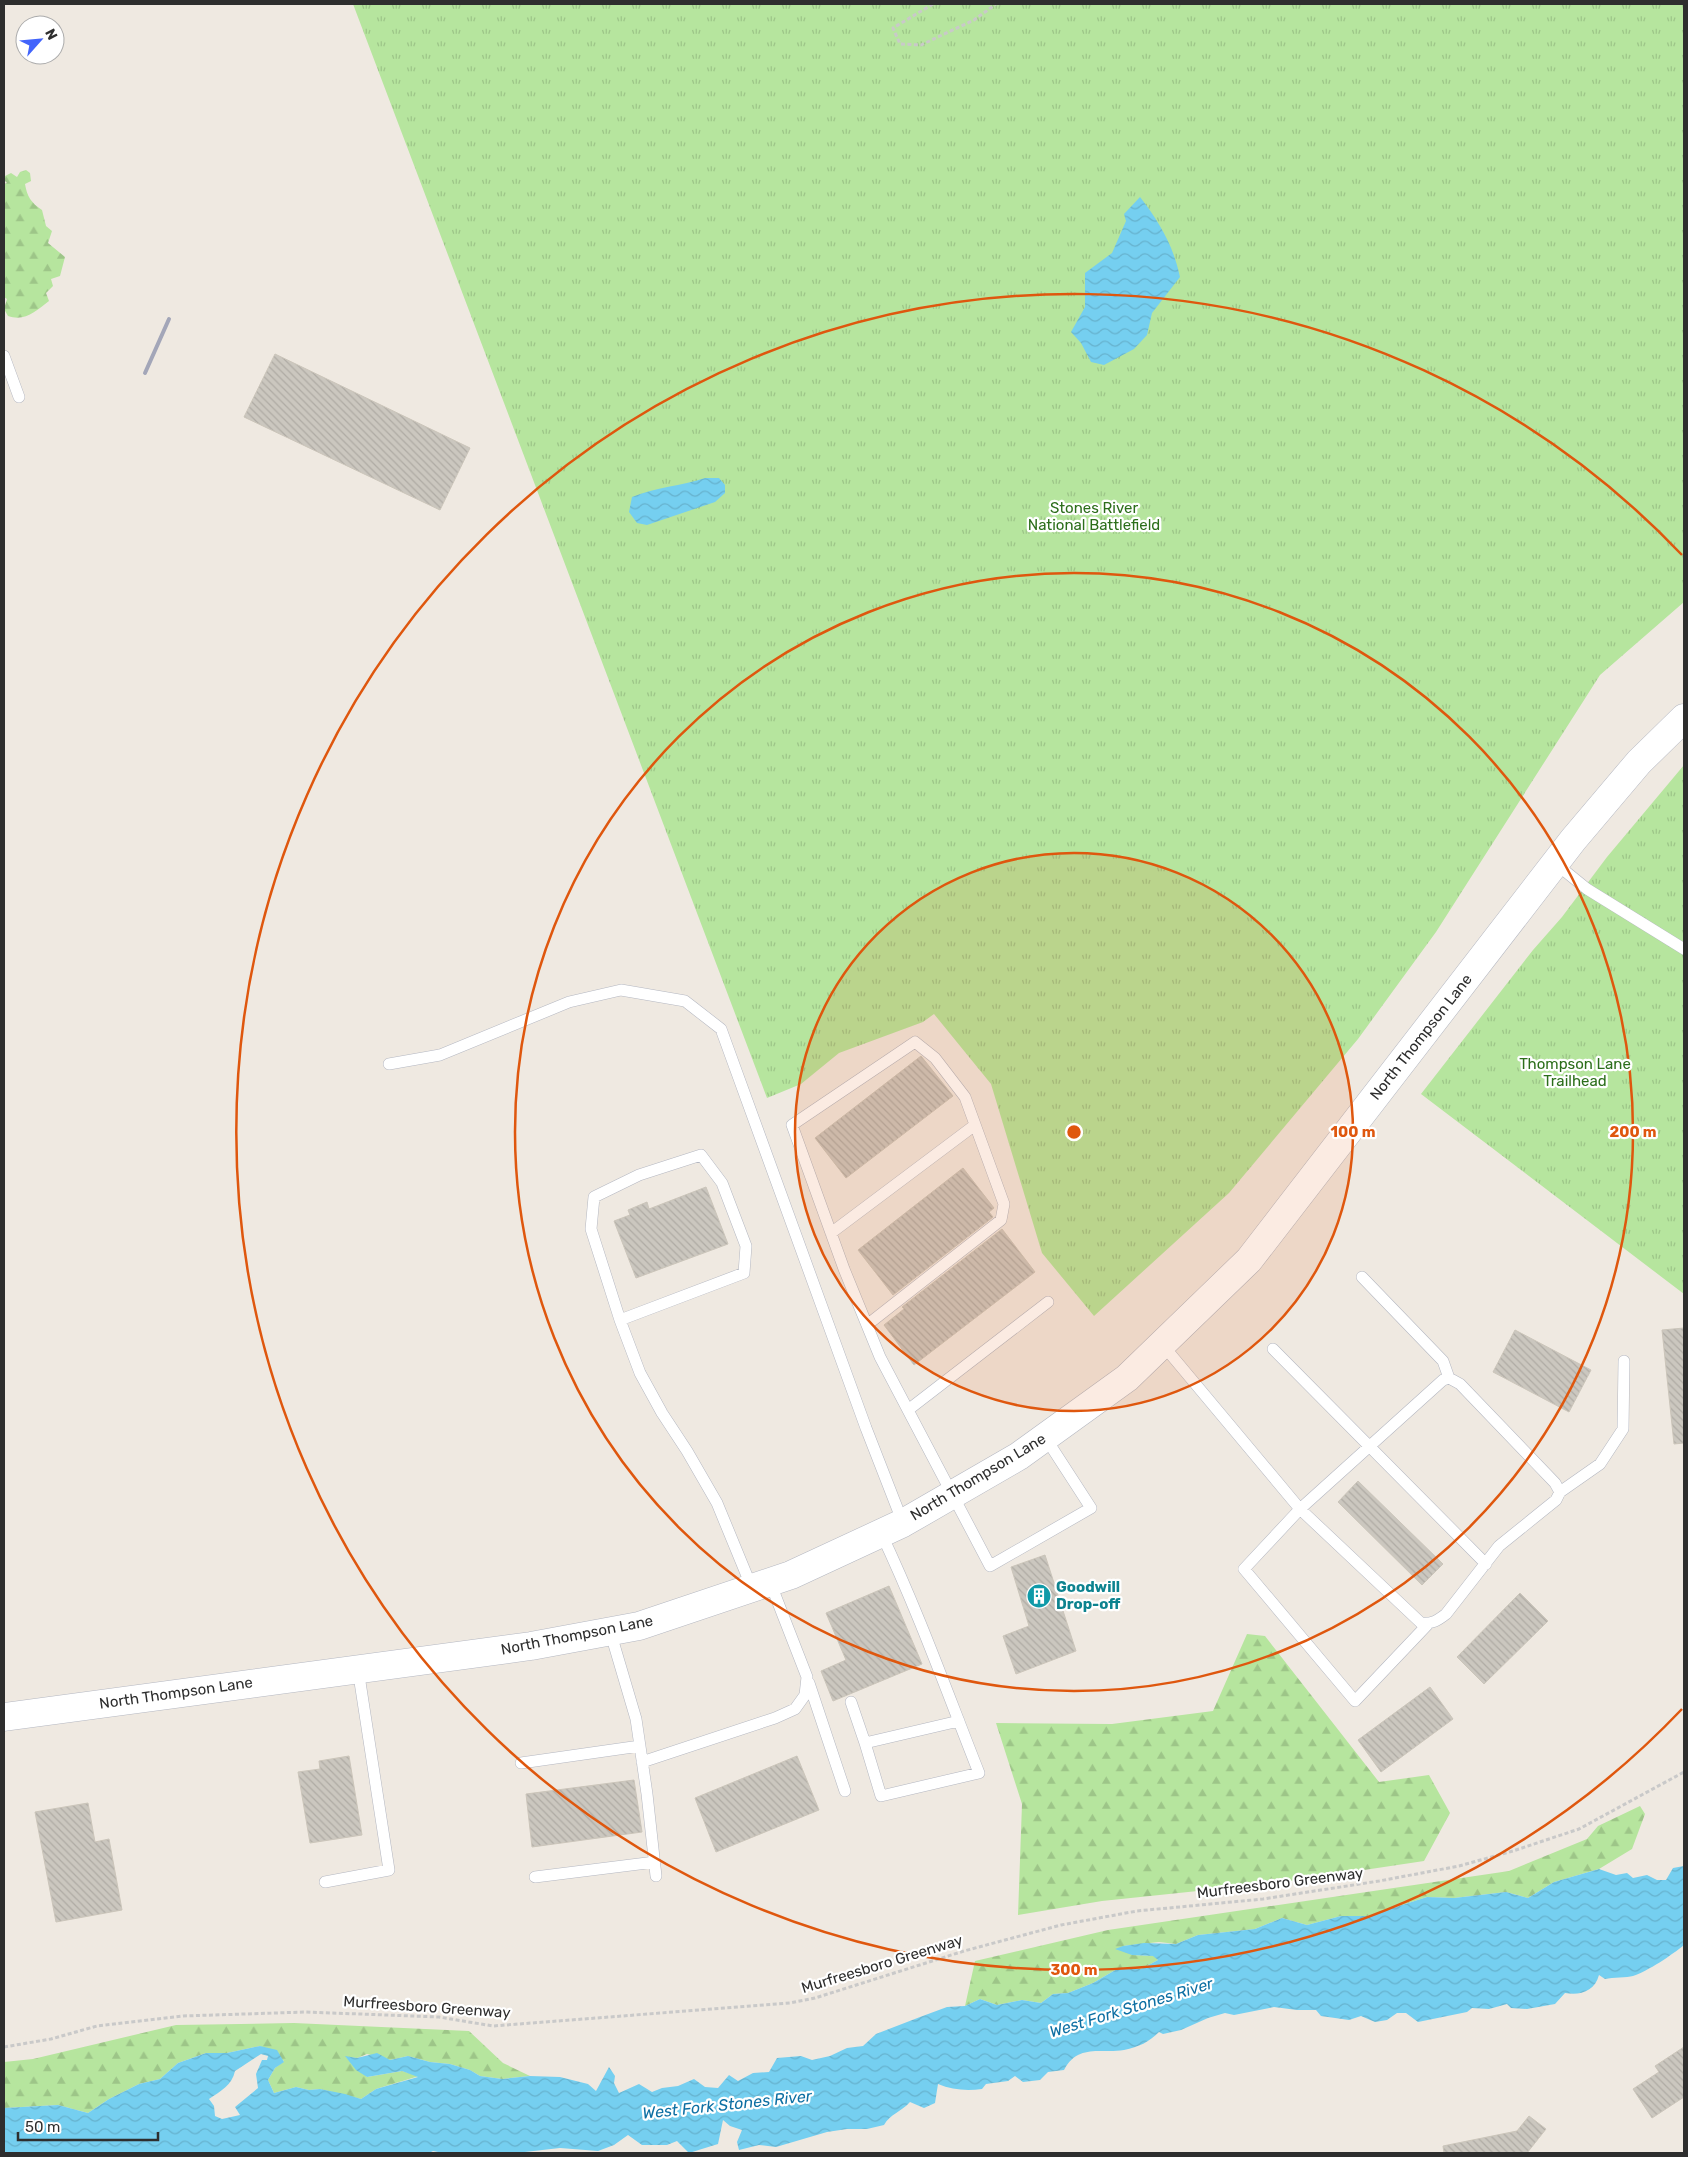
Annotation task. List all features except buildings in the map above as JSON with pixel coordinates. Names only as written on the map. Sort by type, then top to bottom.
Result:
[{"type":"main road","name":"North Thompson Lane","points":[[4,1717],[531,1646],[639,1626],[792,1575],[892,1528],[1019,1456],[1127,1378],[1248,1260],[1555,863],[1639,762],[1684,718]]},
{"type":"lane","points":[[4,356],[20,397]]},
{"type":"lane","points":[[1555,863],[1587,889],[1684,948]]},
{"type":"lane","points":[[389,1064],[440,1055],[569,1002],[621,990],[685,1001],[721,1029],[892,1528],[905,1583],[979,1772],[881,1796],[851,1702]]},
{"type":"lane","points":[[867,1325],[1001,1220],[1004,1204],[965,1097],[935,1058],[915,1042],[792,1125],[831,1233],[867,1325],[880,1357],[990,1566],[1091,1508],[1045,1437]]},
{"type":"lane","points":[[831,1233],[975,1124]]},
{"type":"lane","points":[[620,1320],[744,1272],[746,1246],[722,1183],[701,1155],[639,1175],[594,1198],[591,1229],[620,1320],[640,1373],[662,1413],[717,1502],[807,1677],[845,1791]]},
{"type":"lane","points":[[1362,1277],[1443,1361],[1449,1378],[1460,1384],[1555,1483],[1560,1492]]},
{"type":"lane","points":[[908,1410],[1048,1302]]},
{"type":"lane","points":[[1162,1344],[1300,1509],[1421,1623],[1437,1621],[1446,1614],[1499,1546],[1556,1500],[1560,1492],[1600,1464],[1622,1430],[1624,1362]]},
{"type":"lane","points":[[1273,1349],[1486,1564]]},
{"type":"lane","points":[[1429,1623],[1355,1701],[1244,1568],[1300,1509],[1437,1385],[1449,1378]]},
{"type":"lane","points":[[610,1631],[636,1719],[656,1876]]},
{"type":"lane","points":[[326,1882],[389,1870],[358,1669]]},
{"type":"lane","points":[[642,1762],[775,1718],[795,1709],[805,1695],[807,1677]]},
{"type":"lane","points":[[865,1743],[959,1721]]},
{"type":"lane","points":[[521,1763],[640,1746]]},
{"type":"lane","points":[[535,1877],[655,1862]]},
{"type":"path","points":[[933,4],[892,28],[900,44],[921,45],[974,20],[996,4]]},
{"type":"path","name":"Murfreesboro Greenway","points":[[4,2047],[51,2039],[97,2026],[183,2016],[306,2012],[438,2017],[493,2026],[790,2003],[815,1998],[964,1951],[1062,1925],[1137,1911],[1263,1899],[1459,1866],[1513,1851],[1579,1829],[1684,1772]]},
{"type":"green space","name":"Stones River National Battlefield","points":[[353,4],[1684,4],[1684,602],[1600,675],[1436,932],[1358,1039],[1229,1193],[1094,1316],[1042,1253],[991,1084],[934,1014],[923,1022],[839,1053],[801,1084],[767,1098]]},
{"type":"green space","points":[[26,170],[30,173],[31,181],[25,184],[28,196],[42,210],[46,226],[52,231],[48,243],[65,257],[60,276],[51,279],[53,286],[46,293],[49,301],[25,317],[20,318],[8,316],[4,309],[7,299],[4,297],[4,184],[7,183],[5,176],[11,173],[17,177],[20,172]]},
{"type":"green space","name":"Thompson Lane Trailhead","points":[[1684,765],[1684,1294],[1421,1094],[1533,950],[1562,917],[1607,857]]},
{"type":"green space","points":[[1247,1634],[1265,1636],[1379,1782],[1429,1775],[1450,1813],[1424,1861],[1284,1882],[1102,1901],[1018,1915],[1022,1804],[996,1723],[1112,1724],[1213,1711]]},
{"type":"green space","points":[[1640,1806],[1645,1814],[1632,1849],[1599,1869],[1554,1882],[1528,1898],[1506,1892],[1454,1898],[1427,1897],[1368,1916],[1341,1916],[1307,1925],[1282,1918],[1255,1929],[1198,1935],[1176,1944],[1159,1942],[1123,1946],[1132,1955],[1154,1956],[1158,1960],[1141,1969],[1117,1969],[1093,1983],[1068,1993],[1053,1994],[1041,2003],[1022,2000],[997,2005],[980,1999],[965,2006],[975,1961],[1108,1930],[1509,1871],[1587,1839],[1598,1826]]},
{"type":"green space","points":[[294,2023],[469,2031],[503,2063],[530,2076],[502,2079],[480,2076],[470,2070],[450,2064],[430,2062],[408,2056],[390,2060],[367,2054],[357,2058],[346,2057],[367,2077],[402,2071],[419,2076],[376,2089],[361,2099],[320,2089],[309,2090],[296,2087],[274,2093],[268,2080],[275,2068],[284,2061],[260,2046],[227,2053],[206,2053],[178,2063],[160,2079],[139,2084],[109,2099],[88,2113],[58,2105],[4,2108],[4,2062],[33,2059],[176,2025]]},
{"type":"water","points":[[1140,197],[1165,235],[1174,255],[1180,277],[1152,313],[1147,335],[1134,349],[1104,365],[1091,362],[1081,343],[1071,332],[1085,307],[1085,273],[1112,253],[1126,221],[1124,214]]},
{"type":"water","points":[[705,478],[719,478],[725,485],[725,493],[715,502],[647,525],[637,523],[629,512],[632,497]]},
{"type":"water","name":"West Fork Stones River","points":[[1684,1866],[1684,1945],[1660,1962],[1633,1976],[1605,1979],[1599,1975],[1590,1989],[1576,1994],[1565,1993],[1555,2004],[1527,2009],[1511,2008],[1507,2004],[1489,2009],[1472,2008],[1467,2012],[1418,2022],[1406,2013],[1397,2013],[1387,2020],[1375,2022],[1361,2016],[1349,2020],[1321,2016],[1316,2010],[1274,2007],[1234,2015],[1225,2013],[1181,2030],[1163,2034],[1159,2032],[1139,2046],[1129,2049],[1083,2053],[1076,2056],[1064,2070],[1048,2072],[1040,2080],[1023,2082],[1015,2076],[1008,2081],[986,2084],[982,2089],[971,2090],[954,2089],[938,2084],[935,2103],[924,2108],[910,2102],[889,2118],[884,2125],[867,2129],[827,2132],[776,2147],[759,2145],[739,2150],[737,2142],[742,2130],[730,2126],[723,2120],[718,2144],[689,2153],[677,2141],[667,2145],[642,2145],[628,2135],[614,2145],[598,2151],[560,2148],[516,2153],[443,2153],[433,2151],[429,2153],[4,2153],[4,2108],[58,2105],[88,2113],[109,2099],[139,2084],[160,2079],[178,2063],[206,2053],[227,2053],[260,2046],[277,2050],[284,2062],[275,2068],[268,2080],[274,2093],[296,2087],[309,2090],[320,2089],[361,2099],[376,2089],[418,2077],[402,2071],[367,2077],[356,2070],[345,2056],[357,2058],[377,2053],[390,2060],[408,2056],[430,2062],[450,2064],[470,2070],[480,2076],[502,2079],[530,2076],[560,2077],[588,2084],[596,2091],[609,2067],[615,2076],[614,2083],[619,2093],[639,2084],[652,2092],[662,2088],[678,2086],[694,2079],[705,2087],[718,2088],[729,2075],[738,2081],[753,2073],[769,2072],[777,2058],[801,2056],[812,2060],[830,2056],[847,2048],[863,2046],[876,2034],[947,2007],[965,2006],[980,1999],[997,2005],[1022,2000],[1041,2003],[1053,1994],[1068,1993],[1093,1983],[1117,1969],[1141,1969],[1158,1960],[1153,1956],[1132,1955],[1115,1949],[1123,1946],[1144,1943],[1176,1944],[1198,1935],[1255,1929],[1282,1918],[1307,1925],[1341,1916],[1368,1916],[1427,1897],[1454,1898],[1506,1892],[1528,1898],[1554,1882],[1599,1869],[1616,1875],[1627,1873],[1633,1878],[1647,1875],[1657,1880],[1666,1880],[1673,1868]],"holes":[[[261,2054],[268,2056],[267,2060],[262,2060],[256,2074],[258,2088],[235,2107],[240,2115],[222,2119],[215,2116],[214,2106],[209,2099],[229,2084],[235,2071]]]},
{"type":"railway","points":[[145,373],[169,319]]},
{"type":"place","name":"Goodwill Drop-off","points":[[1039,1596]]}]
